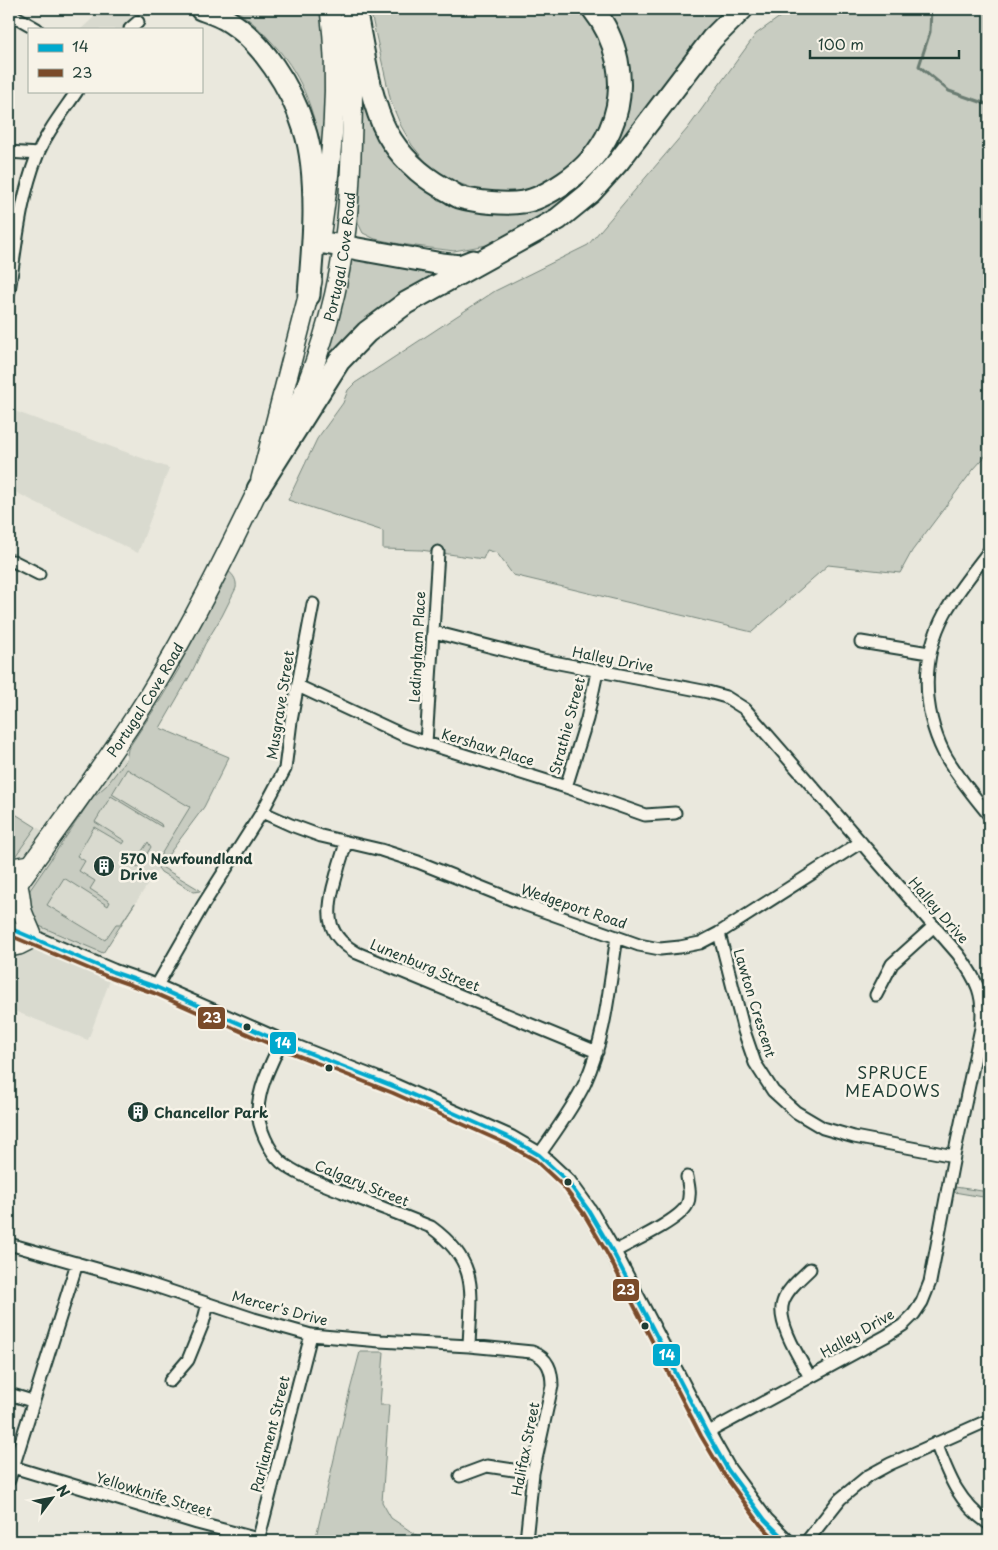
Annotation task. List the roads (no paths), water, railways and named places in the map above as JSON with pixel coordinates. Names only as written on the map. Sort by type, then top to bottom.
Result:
[{"type":"highway","points":[[201,9],[226,20],[251,39],[275,68],[292,98],[305,129],[314,210],[309,295]]},
{"type":"highway","points":[[355,9],[375,105],[387,133],[404,158],[428,180],[460,197],[493,203],[524,202],[552,191],[581,172],[601,148],[613,124],[619,100],[619,73],[613,43],[594,9]]},
{"type":"highway","points":[[258,489],[339,361],[367,332],[406,304],[558,219],[591,192],[619,161],[712,39],[742,9]]},
{"type":"highway","points":[[319,242],[414,260],[460,266],[500,251]]},
{"type":"main road","name":"Portugal Cove Road","points":[[258,489],[309,295],[319,242],[333,145],[335,110],[335,76],[330,9]]},
{"type":"main road","name":"Portugal Cove Road","points":[[12,884],[12,868],[31,865],[147,698],[189,627],[304,393],[315,362],[335,291],[344,247],[351,164],[352,112],[351,36],[348,9]]},
{"type":"main road","points":[[9,947],[19,945],[33,938],[23,914],[22,894],[12,884]]},
{"type":"street","points":[[9,13],[35,28]]},
{"type":"street","points":[[9,290],[23,202],[29,179],[38,154],[76,92]]},
{"type":"street","points":[[9,152],[38,154]]},
{"type":"street","points":[[989,551],[945,614],[929,654],[928,670],[929,707],[935,732],[958,776],[989,814]]},
{"type":"street","name":"Ledingham Place","points":[[426,743],[438,552]]},
{"type":"street","points":[[9,561],[39,574]]},
{"type":"street","name":"Musgrave Street","points":[[156,987],[203,905],[262,812],[285,769],[291,721],[313,604]]},
{"type":"street","name":"Halley Drive","points":[[434,632],[597,672],[708,692],[726,697],[745,709],[934,926],[971,972],[979,991],[983,1009],[981,1028],[930,1282],[922,1302],[903,1325],[706,1433]]},
{"type":"street","points":[[861,642],[929,654]]},
{"type":"street","name":"Strathie Street","points":[[566,787],[587,718],[597,672]]},
{"type":"street","name":"Kershaw Place","points":[[298,686],[403,735],[426,743],[566,787],[645,815],[675,813]]},
{"type":"street","name":"Wedgeport Road","points":[[262,812],[313,834],[381,850],[418,862],[518,902],[638,945],[660,949],[700,943],[719,933],[861,842]]},
{"type":"street","name":"Lunenburg Street","points":[[346,843],[339,863],[329,908],[331,924],[340,941],[348,948],[357,954],[596,1052]]},
{"type":"street","points":[[876,995],[892,964],[934,926]]},
{"type":"street","points":[[9,928],[113,972],[156,987],[281,1042],[395,1087],[510,1138],[539,1155],[559,1172],[577,1193],[613,1252],[706,1433],[746,1495],[765,1520],[786,1541]]},
{"type":"street","name":"Lawton Crescent","points":[[719,933],[744,1031],[755,1063],[779,1096],[796,1112],[823,1128],[854,1138],[954,1156]]},
{"type":"street","points":[[539,1155],[584,1086],[596,1052],[608,1004],[617,937]]},
{"type":"street","name":"Calgary Street","points":[[281,1042],[260,1095],[258,1113],[268,1144],[280,1161],[300,1174],[431,1227],[447,1239],[460,1255],[469,1276],[471,1299],[469,1346]]},
{"type":"street","points":[[613,1252],[669,1221],[684,1209],[689,1197],[688,1177]]},
{"type":"street","name":"Mercer's Drive","points":[[9,1244],[174,1292],[311,1335],[532,1352],[540,1355],[548,1363]]},
{"type":"street","points":[[9,1480],[32,1401],[77,1263]]},
{"type":"street","points":[[810,1269],[786,1296],[781,1310],[784,1324],[810,1377]]},
{"type":"street","points":[[170,1382],[188,1360],[203,1323],[208,1304]]},
{"type":"street","name":"Parliament Street","points":[[258,1540],[311,1335]]},
{"type":"street","name":"Halifax Street","points":[[526,1541],[534,1473],[552,1386],[552,1374],[548,1363]]},
{"type":"street","points":[[9,1394],[32,1401]]},
{"type":"street","points":[[807,1541],[840,1499],[868,1476],[890,1464],[989,1420]]},
{"type":"street","points":[[936,1443],[955,1489],[975,1513],[989,1524]]},
{"type":"street","points":[[460,1476],[486,1466],[534,1473]]},
{"type":"street","name":"Yellowknife Street","points":[[13,1467],[258,1540]]},
{"type":"waterway","points":[[931,9],[930,32],[919,66],[949,91],[989,105]]},
{"type":"place","name":"570 Newfoundland Drive","points":[[104,866]]},
{"type":"place","name":"Chancellor Park","points":[[138,1112]]},
{"type":"district","name":"SPRUCE MEADOWS","points":[[893,1081]]}]
